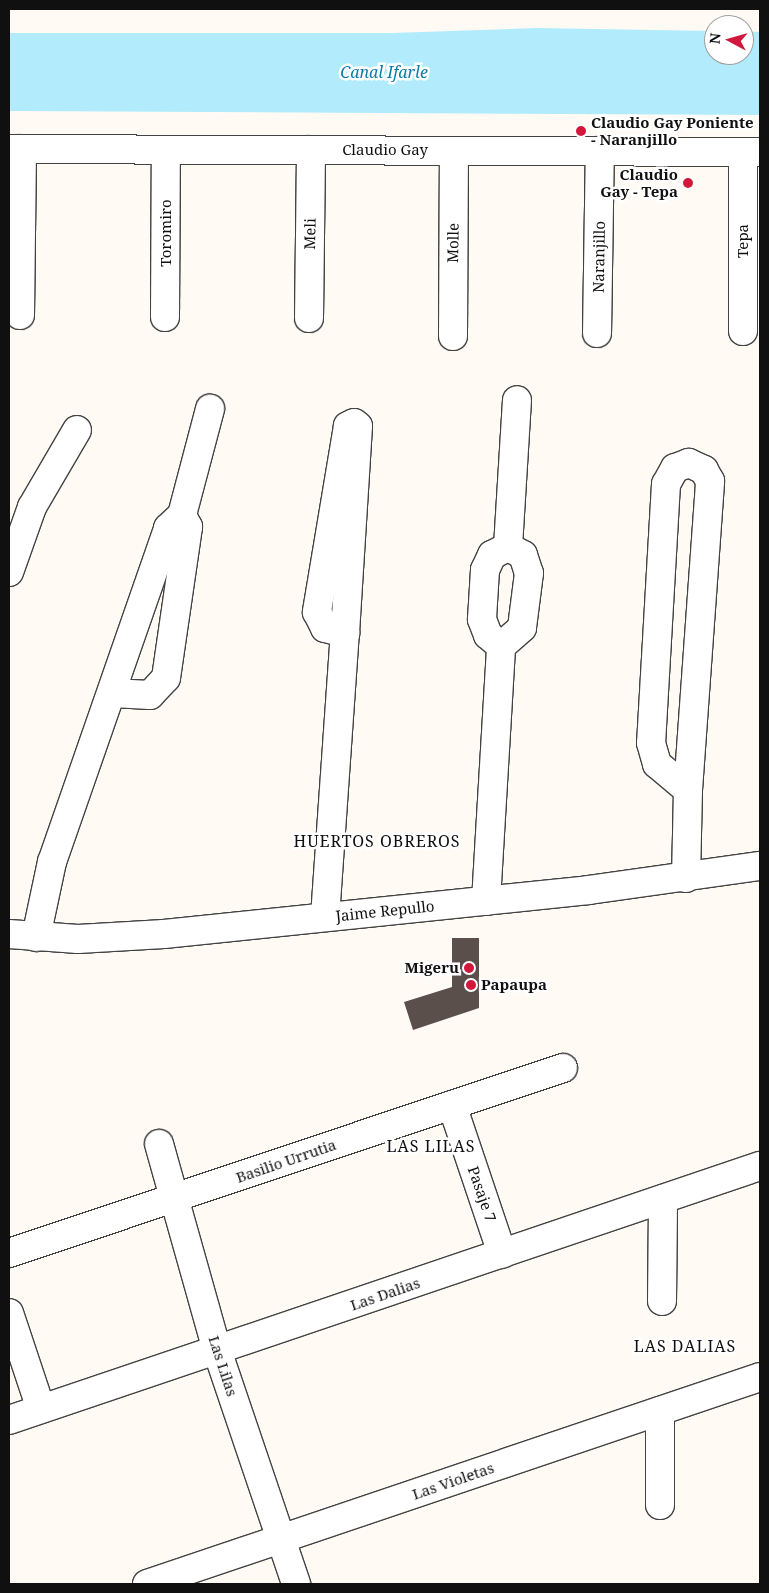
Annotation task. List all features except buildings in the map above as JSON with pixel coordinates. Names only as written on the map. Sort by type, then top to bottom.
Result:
[{"type":"street","name":"Claudio Gay","points":[[15,149],[752,152]]},
{"type":"street","points":[[15,149],[20,316]]},
{"type":"street","name":"Toromiro","points":[[165,317],[166,150]]},
{"type":"street","name":"Meli","points":[[309,318],[311,150]]},
{"type":"street","name":"Molle","points":[[453,336],[454,150]]},
{"type":"street","name":"Naranjillo","points":[[597,333],[600,151]]},
{"type":"street","name":"Tepa","points":[[743,331],[752,152]]},
{"type":"street","points":[[508,547],[517,400]]},
{"type":"street","points":[[36,937],[46,880],[168,528],[182,515],[210,409]]},
{"type":"street","points":[[325,917],[345,633],[358,426],[354,423],[348,426],[317,612],[325,628],[345,633]]},
{"type":"street","points":[[9,572],[32,507],[77,430]]},
{"type":"street","points":[[686,878],[688,790],[701,630],[710,481],[704,470],[689,463],[675,468],[666,484],[651,750],[663,771],[688,790]]},
{"type":"street","points":[[112,692],[150,694],[166,678],[188,527],[182,515]]},
{"type":"street","points":[[486,901],[501,646],[522,628],[528,582],[526,560],[508,547]]},
{"type":"street","points":[[501,646],[488,635],[482,619],[484,570],[492,555],[508,547]]},
{"type":"street","points":[[658,630],[679,620],[701,630]]},
{"type":"street","name":"Jaime Repullo","points":[[9,934],[36,937],[121,938],[486,901],[686,878],[760,866]]},
{"type":"street","name":"Basilio Urrutia","points":[[9,1253],[564,1068]]},
{"type":"street","name":"Pasaje 7","points":[[452,1105],[502,1254]]},
{"type":"street","name":"Las Lilas","points":[[159,1144],[217,1350],[296,1584]]},
{"type":"street","name":"Las Dalias","points":[[9,1420],[760,1166]]},
{"type":"street","points":[[662,1301],[663,1200]]},
{"type":"street","points":[[9,1313],[41,1409]]},
{"type":"street","name":"Las Violetas","points":[[147,1584],[760,1377]]},
{"type":"street","points":[[660,1411],[660,1505]]},
{"type":"water","name":"Canal Ifarle","points":[[537,28],[704,31],[704,65],[754,65],[754,32],[760,32],[760,115],[9,111],[9,33],[392,33]]},
{"type":"place","name":"Claudio Gay Poniente - Naranjillo","points":[[581,131]]},
{"type":"place","name":"Claudio Gay - Tepa","points":[[688,183]]},
{"type":"place","name":"Migeru","points":[[469,968]]},
{"type":"place","name":"Papaupa","points":[[471,985]]},
{"type":"district","name":"HUERTOS OBREROS","points":[[377,841]]},
{"type":"district","name":"LAS LILAS","points":[[431,1146]]},
{"type":"district","name":"LAS DALIAS","points":[[685,1346]]}]
